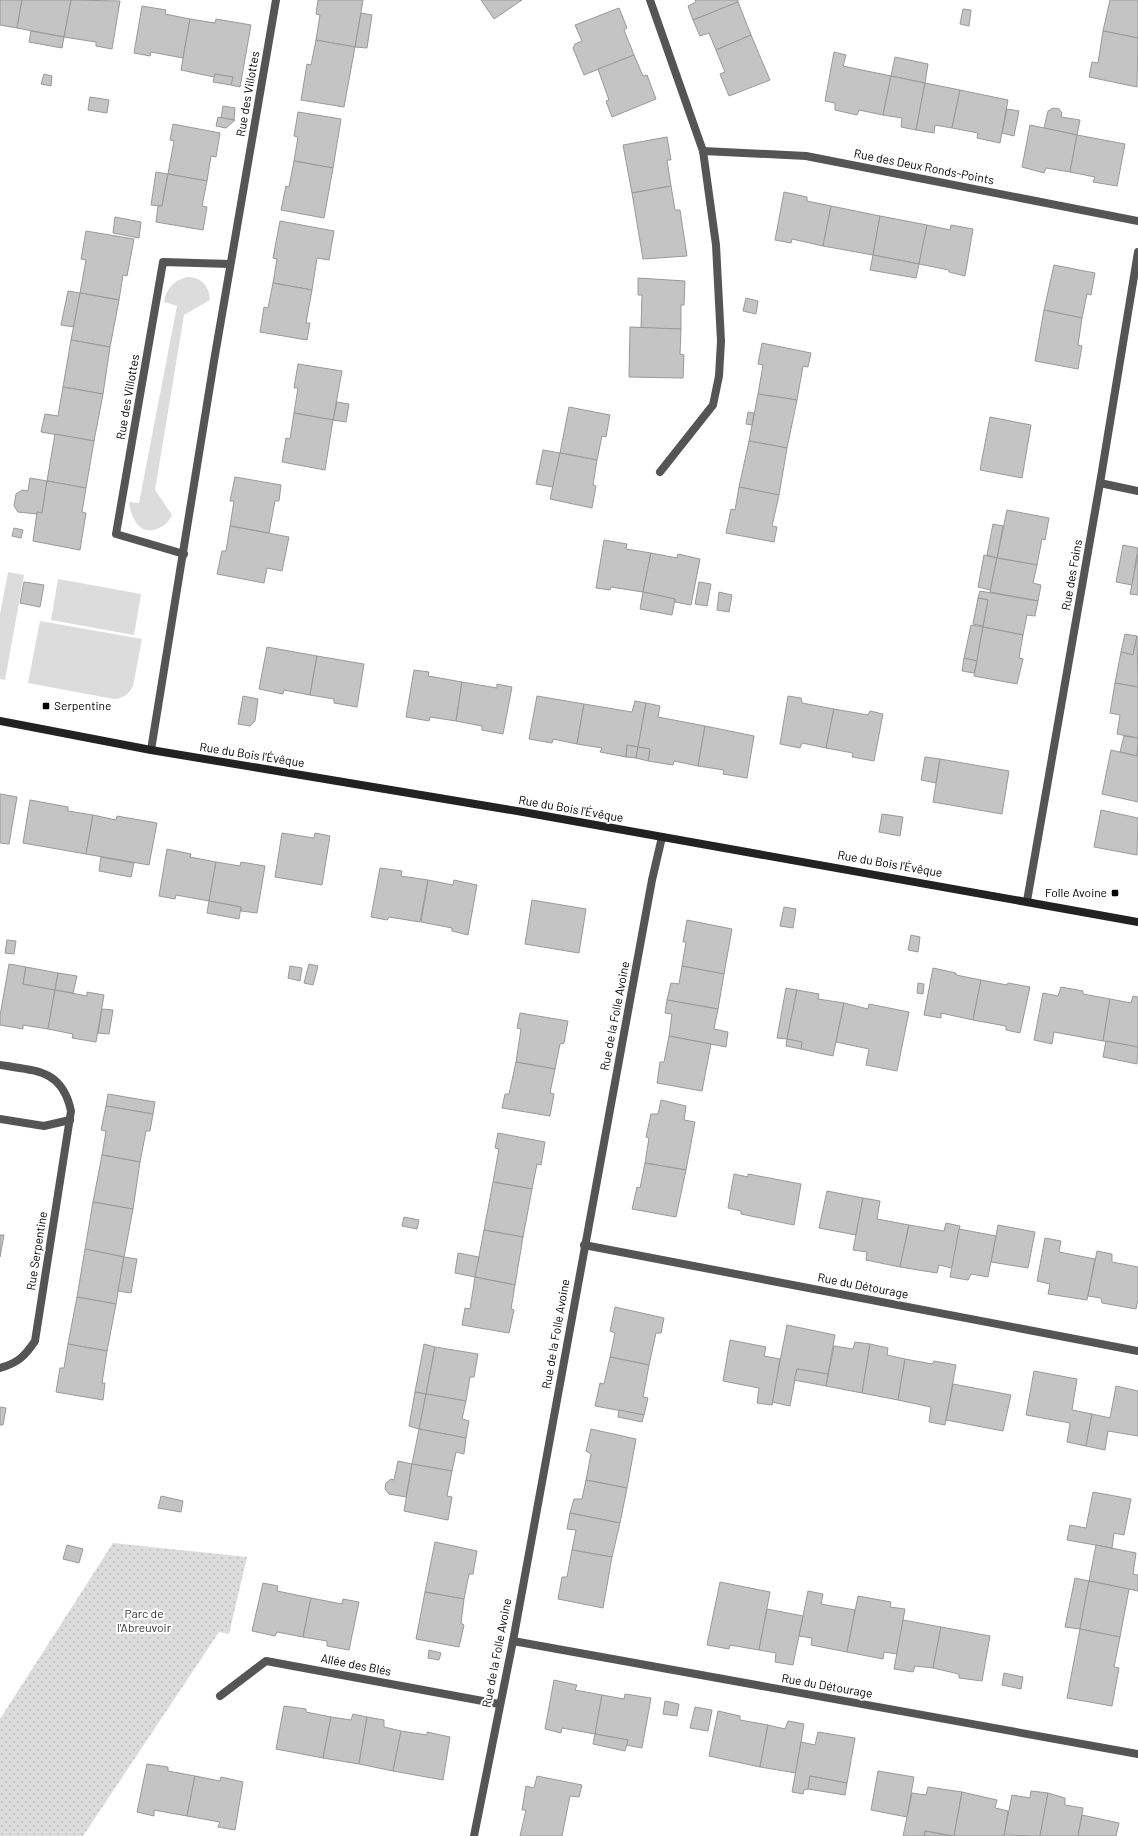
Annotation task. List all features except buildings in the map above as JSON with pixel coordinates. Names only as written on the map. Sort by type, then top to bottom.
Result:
[{"type":"street","name":"Rue des Villottes","points":[[151,750],[230,264],[276,0]]},
{"type":"street","points":[[650,0],[703,151],[716,245],[722,340],[719,376],[713,406],[660,472]]},
{"type":"street","name":"Rue des Deux Ronds-Points","points":[[703,151],[806,156],[1138,221]]},
{"type":"street","name":"Rue des Foins","points":[[1027,901],[1100,483],[1138,252]]},
{"type":"street","name":"Rue des Villottes","points":[[184,554],[116,534],[163,262],[230,264]]},
{"type":"street","points":[[1100,483],[1138,491]]},
{"type":"street","name":"Rue du Bois l'Évêque","points":[[0,721],[151,750],[662,837],[1138,922]]},
{"type":"street","name":"Rue de la Folle Avoine","points":[[474,1836],[499,1704],[513,1641],[584,1245],[652,880],[662,837]]},
{"type":"street","name":"Rue Serpentine","points":[[0,1065],[36,1071],[57,1081],[69,1102],[70,1120],[35,1341],[25,1355],[11,1365],[0,1368]]},
{"type":"street","points":[[0,1119],[44,1126],[70,1120]]},
{"type":"street","name":"Rue du Détourage","points":[[584,1245],[1138,1351]]},
{"type":"street","name":"Rue du Détourage","points":[[513,1641],[1138,1754]]},
{"type":"street","name":"Allée des Blés","points":[[220,1696],[266,1661],[499,1704]]},
{"type":"green space","points":[[187,277],[196,278],[206,286],[210,300],[184,315],[155,490],[172,515],[167,523],[161,527],[147,530],[142,528],[134,520],[129,502],[139,503],[177,306],[164,302],[165,297],[171,286],[178,280]]},
{"type":"green space","points":[[8,572],[24,575],[5,680],[0,679],[0,614]]},
{"type":"green space","points":[[58,579],[141,594],[134,635],[51,620]]},
{"type":"green space","points":[[40,621],[142,639],[133,686],[130,691],[123,697],[114,699],[28,683]]},
{"type":"green space","name":"Parc de l'Abreuvoir","points":[[113,1543],[247,1557],[229,1634],[219,1632],[83,1836],[0,1836],[0,1719]]},
{"type":"place","name":"Serpentine","points":[[46,706]]},
{"type":"place","name":"Folle Avoine","points":[[1115,893]]}]
